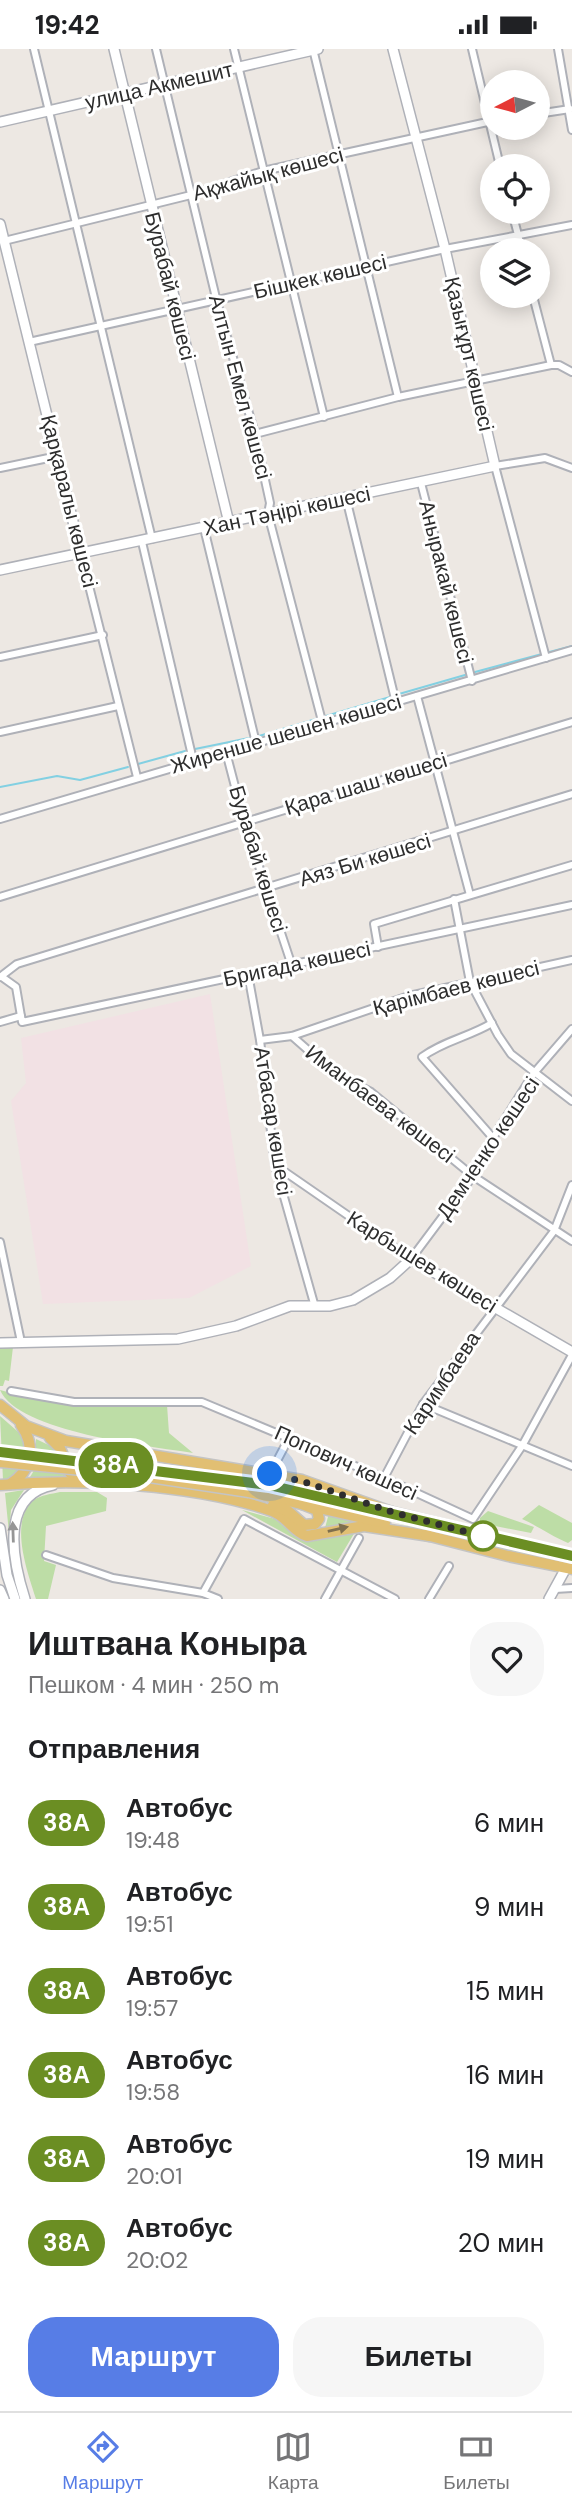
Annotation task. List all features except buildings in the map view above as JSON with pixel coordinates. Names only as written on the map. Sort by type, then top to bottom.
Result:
[{"type":"main road","points":[[0,1405],[17,1419],[58,1444],[68,1470],[75,1477],[156,1484],[251,1500],[284,1509],[306,1525],[317,1523],[317,1510],[297,1502]]},
{"type":"main road","points":[[5,1485],[22,1475],[30,1458],[28,1438],[17,1419]]},
{"type":"main road","points":[[44,1434],[92,1447],[270,1474],[337,1491],[392,1512]]},
{"type":"main road","points":[[0,1452],[250,1487],[392,1512],[572,1556]]},
{"type":"main road","points":[[0,1462],[250,1487],[297,1502],[430,1536],[569,1568]]},
{"type":"main road","points":[[5,1485],[64,1483],[157,1489],[255,1506],[279,1514],[304,1535],[364,1526],[430,1536]]},
{"type":"street","points":[[34,49],[152,539]]},
{"type":"street","name":"Бурабай көшесі","points":[[114,49],[229,523]]},
{"type":"street","name":"Алтын Емел көшесі","points":[[156,49],[217,302],[256,434],[270,503],[268,514],[323,725]]},
{"type":"street","points":[[234,49],[324,417]]},
{"type":"street","points":[[315,49],[398,397]]},
{"type":"street","name":"улица Акмешит","points":[[0,122],[315,49]]},
{"type":"street","name":"Қазығұрт көшесі","points":[[393,49],[445,249],[495,466],[546,658]]},
{"type":"street","points":[[472,49],[480,81]]},
{"type":"street","points":[[558,49],[572,130]]},
{"type":"street","points":[[550,112],[570,109]]},
{"type":"street","name":"Ақжайық көшесі","points":[[4,241],[191,195],[263,171],[480,123]]},
{"type":"street","name":"Қарқаралы көшесі","points":[[0,224],[4,257],[29,342],[137,777]]},
{"type":"street","points":[[515,224],[518,236]]},
{"type":"street","name":"Бішкек көшесі","points":[[29,342],[217,302],[366,266],[572,225]]},
{"type":"street","points":[[536,308],[551,365]]},
{"type":"street","points":[[256,434],[474,380],[551,365],[559,365],[572,372]]},
{"type":"street","points":[[0,468],[58,456]]},
{"type":"street","name":"Хан Тәңірі көшесі","points":[[0,570],[495,466],[545,458],[572,468]]},
{"type":"street","name":"Аныракай көшесі","points":[[421,482],[471,681]]},
{"type":"street","points":[[346,498],[396,703]]},
{"type":"street","points":[[204,529],[256,743]]},
{"type":"street","points":[[142,541],[193,760]]},
{"type":"street","points":[[0,657],[103,635]]},
{"type":"street","name":"Жиренше шешен көшесі","points":[[0,819],[572,650]]},
{"type":"street","points":[[417,697],[470,895]]},
{"type":"street","points":[[0,731],[118,706]]},
{"type":"street","name":"Қара шаш көшесі","points":[[0,897],[572,722]]},
{"type":"street","name":"Бурабай көшесі","points":[[226,752],[244,821],[292,965]]},
{"type":"street","name":"Аяз Би көшесі","points":[[1,977],[17,964],[267,890],[572,794]]},
{"type":"street","points":[[378,947],[374,925],[572,866]]},
{"type":"street","points":[[454,899],[470,982],[492,1023],[511,1054],[572,1101]]},
{"type":"street","name":"Бригада көшесі","points":[[0,1022],[292,965],[572,905]]},
{"type":"street","name":"Қарімбаев көшесі","points":[[260,1040],[292,1036],[409,996],[572,960]]},
{"type":"street","name":"Атбасар көшесі","points":[[248,974],[260,1040],[275,1165],[315,1307]]},
{"type":"street","points":[[1,977],[16,987],[21,1019]]},
{"type":"street","points":[[492,1023],[471,1036],[435,1047],[422,1057],[494,1138]]},
{"type":"street","name":"Демченко көшесі","points":[[0,1343],[178,1339],[236,1327],[290,1306],[315,1307],[353,1300],[390,1278],[411,1259],[473,1176],[474,1168],[534,1073],[572,1029]]},
{"type":"street","name":"Иманбаева көшесі","points":[[292,1036],[334,1073],[371,1091],[473,1176],[572,1241]]},
{"type":"street","name":"Карбышев көшесі","points":[[275,1165],[411,1259],[572,1354]]},
{"type":"street","name":"Каримбаева","points":[[384,1478],[423,1404],[493,1308],[554,1231],[572,1185]]},
{"type":"street","points":[[0,1242],[20,1342]]},
{"type":"street","points":[[522,1446],[572,1354]]},
{"type":"street","name":"Попович көшесі","points":[[11,1391],[74,1402],[202,1402],[384,1478],[473,1519],[522,1446]]},
{"type":"street","points":[[423,1404],[572,1466]]},
{"type":"street","points":[[270,1474],[289,1438]]},
{"type":"street","points":[[25,1599],[14,1551],[14,1514],[27,1495],[45,1486],[64,1483]]},
{"type":"street","points":[[203,1593],[244,1519],[395,1599]]},
{"type":"street","points":[[0,1528],[7,1575],[15,1599]]},
{"type":"street","points":[[325,1599],[359,1538]]},
{"type":"street","points":[[46,1555],[113,1578],[203,1593],[218,1599]]},
{"type":"street","points":[[429,1599],[449,1566]]},
{"type":"street","points":[[549,1599],[569,1568]]},
{"type":"street","points":[[555,1589],[572,1588]]},
{"type":"street","points":[[0,1590],[4,1599]]},
{"type":"shaded area","points":[[210,994],[251,1266],[189,1298],[43,1304],[11,1101],[26,1083],[21,1038]]},
{"type":"green space","points":[[0,1347],[13,1347],[9,1381],[5,1380],[3,1386],[0,1386]]},
{"type":"green space","points":[[0,1390],[62,1401],[167,1405],[169,1433],[193,1453],[118,1441],[58,1427],[32,1417],[12,1404]]},
{"type":"green space","points":[[0,1416],[24,1437],[27,1459],[12,1479],[3,1480]]},
{"type":"green space","points":[[36,1439],[57,1449],[72,1479],[30,1477],[35,1469]]},
{"type":"green space","points":[[204,1479],[318,1499],[509,1547],[572,1559],[572,1564],[508,1552],[316,1502]]},
{"type":"green space","points":[[24,1490],[11,1510],[9,1533],[5,1493]]},
{"type":"green space","points":[[60,1492],[97,1492],[107,1498],[106,1511],[46,1526],[44,1561],[56,1565],[48,1599],[36,1599],[22,1548],[22,1521],[26,1509],[34,1500]]},
{"type":"green space","points":[[539,1505],[572,1523],[572,1540],[568,1543],[522,1519]]},
{"type":"green space","points":[[242,1510],[275,1519],[298,1538],[314,1541],[355,1532],[337,1562]]},
{"type":"green space","points":[[488,1511],[534,1527],[531,1533],[480,1523],[480,1518]]},
{"type":"green space","points":[[329,1513],[364,1523],[325,1528]]},
{"type":"waterway","points":[[475,672],[572,646]]},
{"type":"waterway","points":[[399,694],[465,675]]},
{"type":"waterway","points":[[326,716],[390,697]]},
{"type":"waterway","points":[[259,736],[316,719]]},
{"type":"waterway","points":[[195,749],[249,738]]},
{"type":"waterway","points":[[138,764],[185,751]]},
{"type":"waterway","points":[[0,787],[57,776],[80,780],[128,767]]},
{"type":"bus line","name":"38А","points":[[0,1452],[269,1485],[572,1556]]},
{"type":"route","points":[[270,1474],[337,1491],[392,1512],[489,1538],[483,1536]]}]
